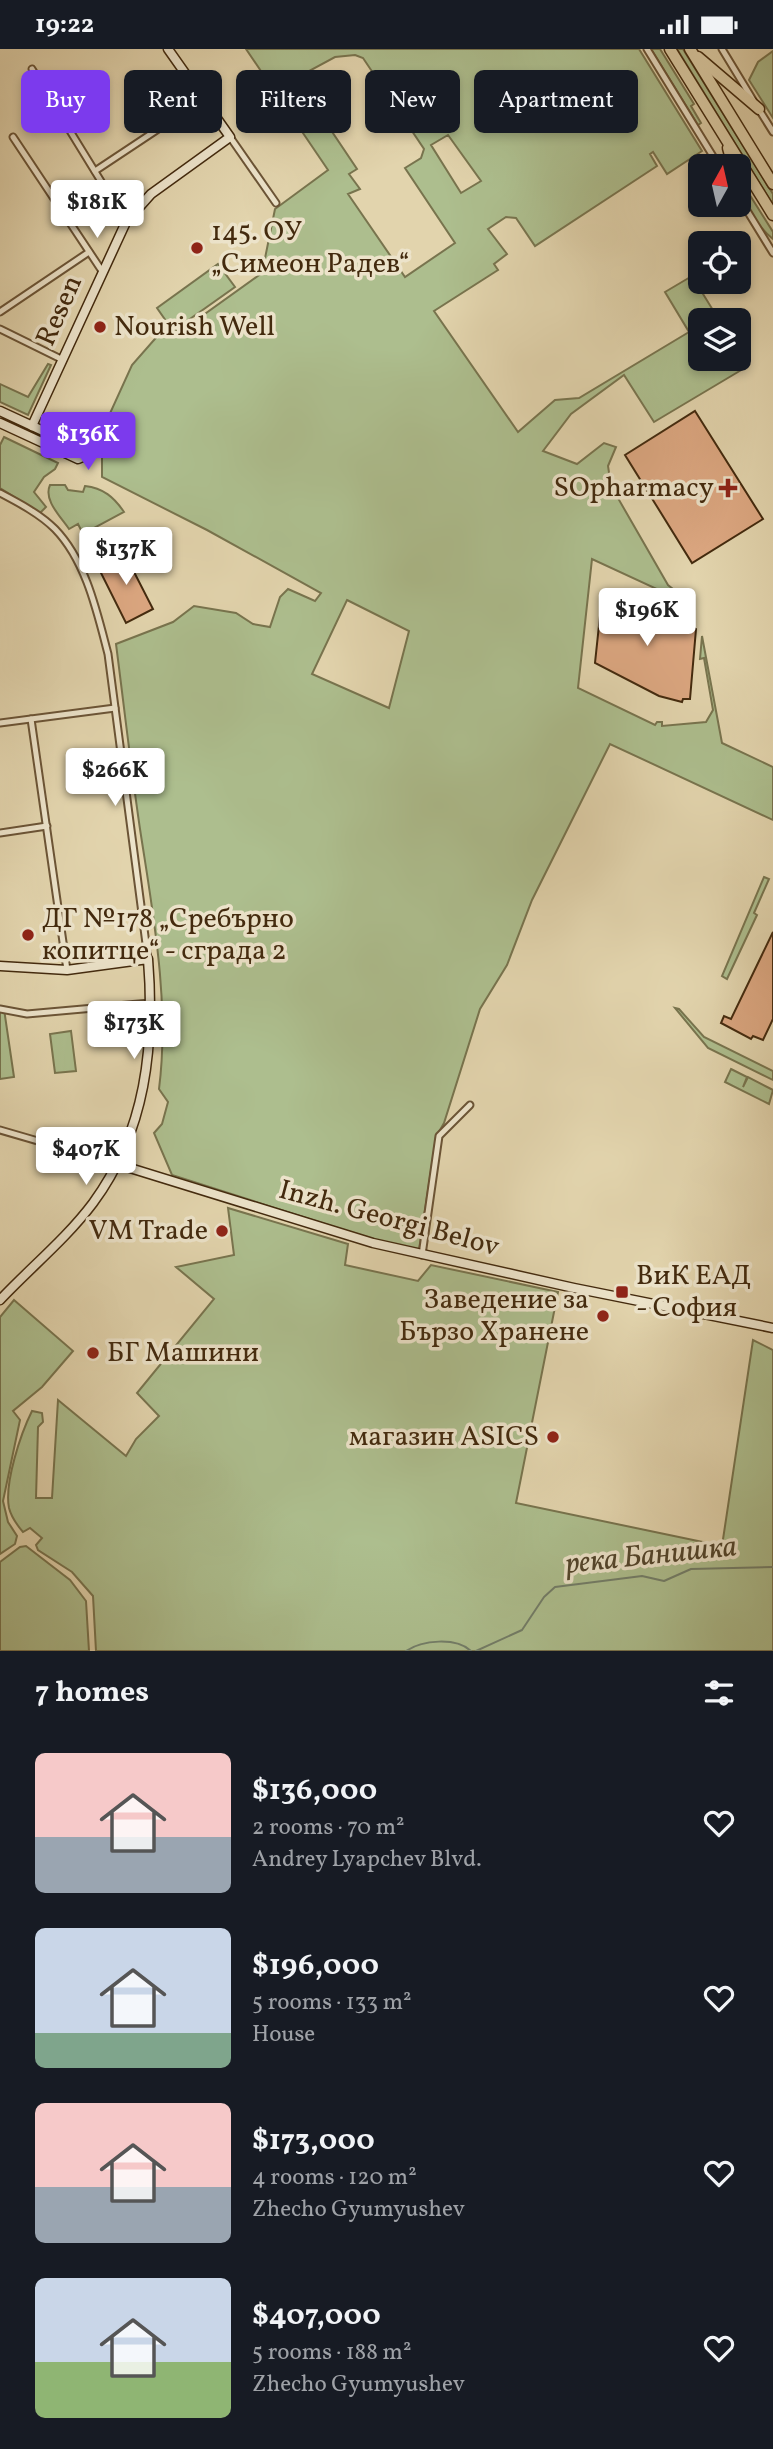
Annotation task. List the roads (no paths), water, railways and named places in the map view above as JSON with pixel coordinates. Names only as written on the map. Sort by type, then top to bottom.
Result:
[{"type":"highway","points":[[670,49],[773,215]]},
{"type":"highway","points":[[690,50],[759,109]]},
{"type":"highway","points":[[690,50],[773,184]]},
{"type":"highway","points":[[724,137],[729,154]]},
{"type":"street","points":[[168,49],[182,70]]},
{"type":"street","points":[[647,49],[712,154]]},
{"type":"street","points":[[722,49],[773,131]]},
{"type":"street","points":[[32,69],[126,222]]},
{"type":"street","points":[[222,126],[276,203]]},
{"type":"street","points":[[95,171],[152,133]]},
{"type":"street","points":[[13,137],[102,271]]},
{"type":"street","name":"Resen","points":[[33,426],[126,222],[151,194],[230,137]]},
{"type":"street","points":[[751,217],[773,253]]},
{"type":"street","points":[[0,301],[2,311],[89,252]]},
{"type":"street","points":[[0,329],[63,360]]},
{"type":"street","points":[[0,411],[82,449],[85,456],[78,459],[1,426]]},
{"type":"street","points":[[0,493],[20,503],[54,529],[67,544],[96,610],[108,654],[148,959],[151,1003],[148,1067],[134,1129],[117,1164],[93,1203],[0,1300]]},
{"type":"street","points":[[0,723],[115,708]]},
{"type":"street","points":[[31,719],[68,970]]},
{"type":"street","points":[[0,833],[47,827]]},
{"type":"street","points":[[0,966],[68,970],[148,959]]},
{"type":"street","points":[[0,1009],[27,1014],[151,1003]]},
{"type":"street","points":[[422,1255],[439,1136],[470,1105]]},
{"type":"street","name":"Inzh. Georgi Belov","points":[[0,1130],[373,1243],[773,1328]]},
{"type":"street","points":[[0,1286],[9,1290]]},
{"type":"waterway","name":"река Банишка","points":[[476,1651],[522,1630],[544,1597],[555,1587],[642,1576],[664,1581],[691,1569],[773,1567]]},
{"type":"waterway","name":"река Банишка","points":[[406,1651],[430,1642],[448,1642],[471,1651]]},
{"type":"place","name":"145. ОУ „Симеон Радев“","points":[[197,248]]},
{"type":"place","name":"Nourish Well","points":[[100,327]]},
{"type":"place","name":"SOpharmacy","points":[[728,488]]},
{"type":"place","name":"ДГ №178 „Сребърно копитце“ - сграда 2","points":[[28,935]]},
{"type":"place","name":"VM Trade","points":[[222,1231]]},
{"type":"place","name":"ВиК ЕАД - София","points":[[622,1292]]},
{"type":"place","name":"Заведение за Бързо Хранене","points":[[603,1316]]},
{"type":"place","name":"БГ Машини","points":[[93,1353]]},
{"type":"place","name":"магазин ASICS","points":[[553,1437]]}]
